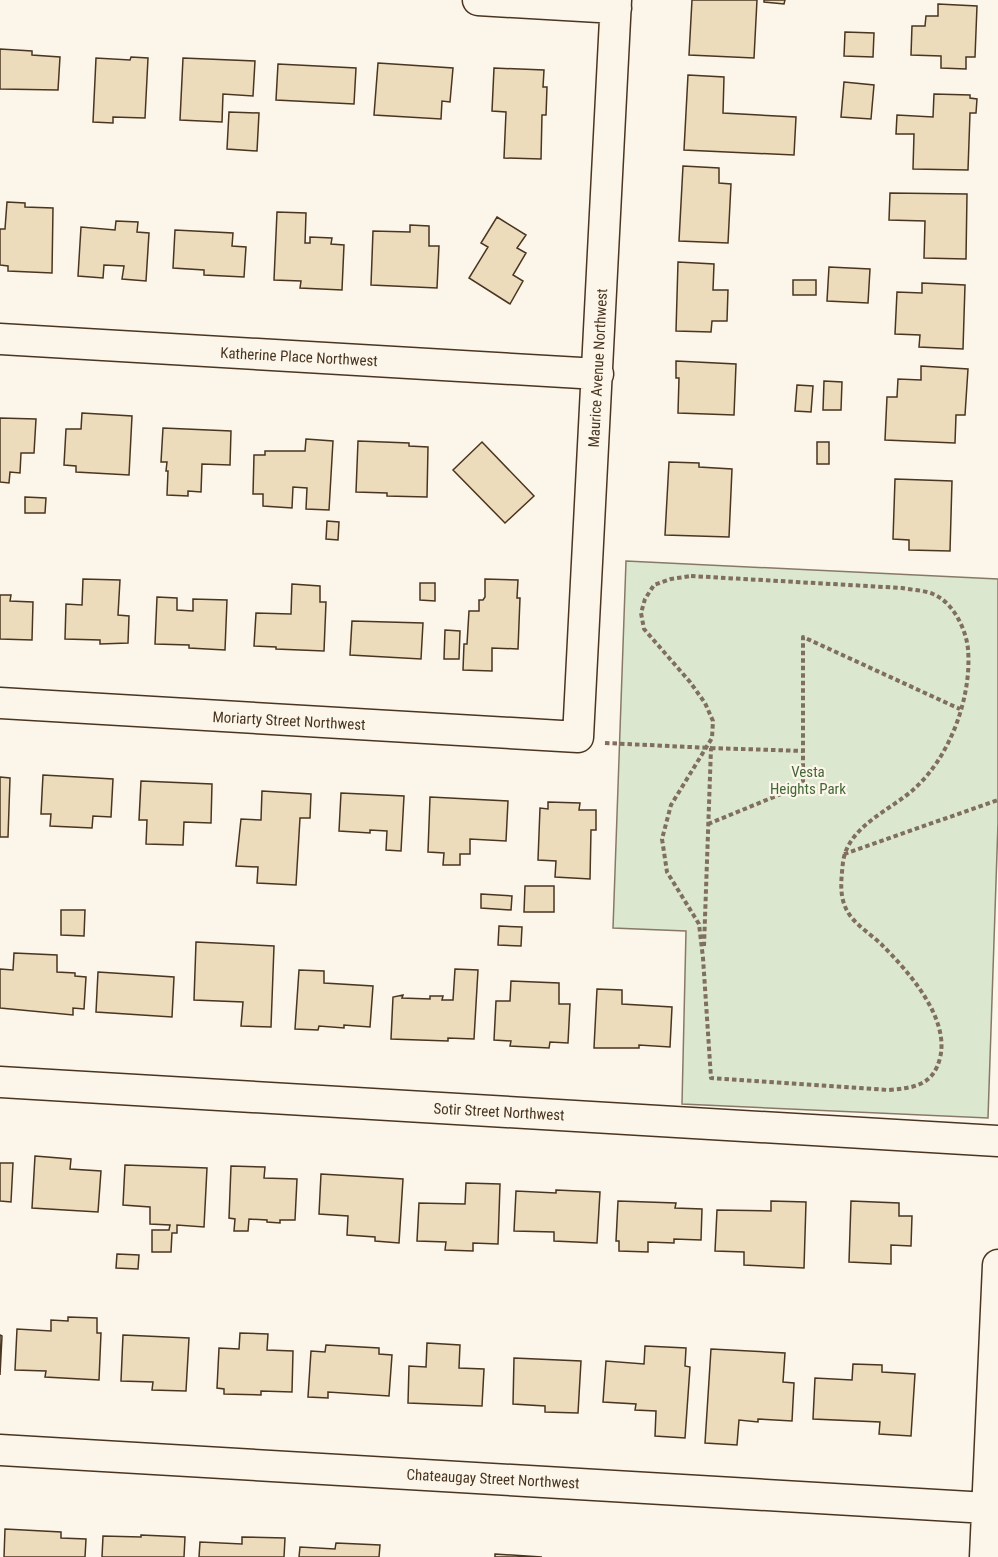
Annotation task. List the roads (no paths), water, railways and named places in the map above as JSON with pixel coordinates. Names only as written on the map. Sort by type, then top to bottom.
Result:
[{"type":"street","points":[[478,0],[616,4]]},
{"type":"street","name":"Maurice Avenue Northwest","points":[[578,737],[616,4]]},
{"type":"street","name":"Katherine Place Northwest","points":[[0,339],[598,374]]},
{"type":"street","name":"Moriarty Street Northwest","points":[[0,703],[578,737]]},
{"type":"street","name":"Sotir Street Northwest","points":[[0,1082],[998,1141]]},
{"type":"street","points":[[985,1557],[998,1265]]},
{"type":"street","name":"Chateaugay Street Northwest","points":[[0,1450],[987,1508]]},
{"type":"park label","name":"Vesta Heights Park","points":[[808,780]]}]
